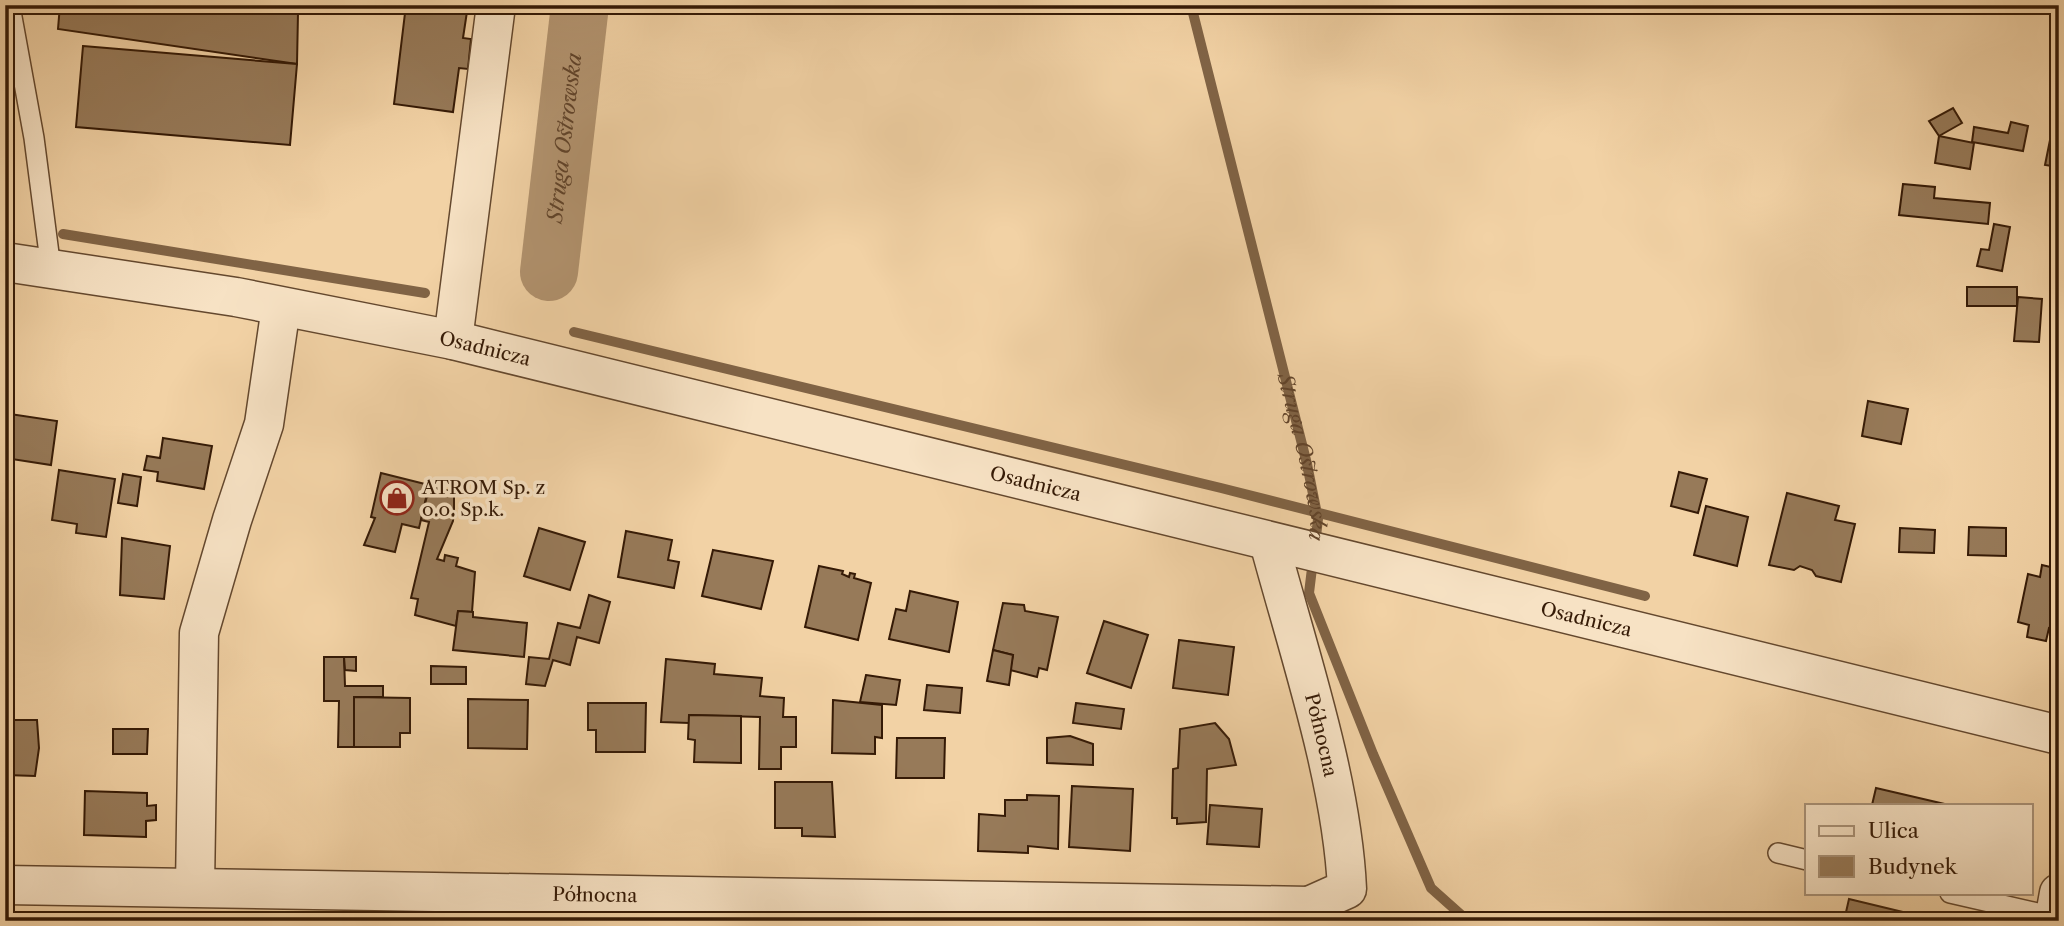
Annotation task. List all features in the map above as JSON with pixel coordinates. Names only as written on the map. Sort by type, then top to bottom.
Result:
[{"type":"street","points":[[453,340],[496,5]]},
{"type":"street","name":"Osadnicza","points":[[5,262],[236,297],[453,340],[2059,736]]},
{"type":"street","points":[[195,887],[199,633],[264,424],[281,307]]},
{"type":"street","name":"Północna","points":[[5,885],[1310,913],[1346,889],[1345,852],[1318,728],[1269,542]]},
{"type":"lane","points":[[9,9],[34,138],[51,269]]},
{"type":"lane","points":[[1778,853],[1805,860]]},
{"type":"lane","points":[[1957,894],[2056,910]]},
{"type":"building","points":[[60,5],[206,5],[298,13],[297,64],[58,29]]},
{"type":"building","points":[[206,5],[299,5],[298,13]]},
{"type":"building","points":[[406,5],[468,5],[463,38],[471,39],[468,69],[459,68],[453,112],[394,104]]},
{"type":"building","points":[[83,46],[297,64],[290,145],[76,127]]},
{"type":"building","points":[[5,62],[9,62],[5,104]]},
{"type":"building","points":[[1953,108],[1962,123],[1939,136],[1929,121]]},
{"type":"building","points":[[2011,122],[2028,126],[2023,151],[1972,142],[1974,127],[2008,133]]},
{"type":"building","points":[[2052,130],[2059,131],[2059,167],[2045,165]]},
{"type":"building","points":[[1939,136],[1974,143],[1970,169],[1935,163]]},
{"type":"building","points":[[1903,184],[1935,187],[1934,198],[1990,203],[1988,224],[1899,215]]},
{"type":"building","points":[[1994,224],[2010,227],[2002,271],[1977,266],[1981,249],[1989,250]]},
{"type":"building","points":[[2059,235],[2059,263],[2052,261]]},
{"type":"building","points":[[1967,287],[2017,287],[2017,306],[1967,306]]},
{"type":"building","points":[[2018,297],[2042,299],[2039,342],[2014,341]]},
{"type":"building","points":[[1868,401],[1908,409],[1901,444],[1862,436]]},
{"type":"building","points":[[10,414],[57,421],[51,465],[5,458]]},
{"type":"building","points":[[163,438],[212,446],[204,489],[157,481],[158,472],[144,470],[147,456],[160,458]]},
{"type":"building","points":[[59,470],[115,479],[106,537],[76,533],[77,524],[52,520]]},
{"type":"building","points":[[1679,472],[1707,479],[1698,513],[1671,506]]},
{"type":"building","points":[[381,473],[429,485],[419,528],[402,524],[395,552],[364,545],[375,518],[371,517]]},
{"type":"building","points":[[123,474],[141,477],[137,506],[118,503]]},
{"type":"building","points":[[437,488],[454,492],[454,509],[453,521],[437,559],[444,561],[445,555],[458,558],[456,566],[475,572],[472,612],[458,611],[456,626],[415,615],[418,599],[411,598],[429,522],[421,520],[428,492],[435,494]]},
{"type":"building","points":[[1787,493],[1839,506],[1835,520],[1855,524],[1841,582],[1816,576],[1812,570],[1800,566],[1794,570],[1769,565]]},
{"type":"building","points":[[1706,506],[1748,517],[1737,566],[1694,555]]},
{"type":"building","points":[[1969,527],[2006,528],[2006,556],[1968,555]]},
{"type":"building","points":[[539,528],[585,542],[570,590],[524,576]]},
{"type":"building","points":[[1900,528],[1935,530],[1934,553],[1899,552]]},
{"type":"building","points":[[626,531],[672,540],[668,560],[679,562],[674,588],[618,577]]},
{"type":"building","points":[[122,538],[170,546],[164,599],[120,595]]},
{"type":"building","points":[[713,550],[773,561],[761,609],[702,596]]},
{"type":"building","points":[[2042,565],[2059,569],[2059,631],[2049,628],[2046,641],[2027,637],[2029,625],[2018,622],[2028,574],[2040,577]]},
{"type":"building","points":[[819,566],[843,571],[842,574],[849,577],[850,573],[855,574],[854,578],[871,583],[858,640],[805,627]]},
{"type":"building","points":[[910,591],[958,602],[949,652],[889,639],[896,609],[906,611]]},
{"type":"building","points":[[589,595],[610,602],[599,643],[577,637],[570,665],[553,660],[545,686],[526,684],[529,657],[549,659],[558,623],[580,628]]},
{"type":"building","points":[[1003,603],[1024,605],[1025,611],[1058,617],[1047,670],[1039,668],[1037,677],[1010,670],[1013,655],[993,650]]},
{"type":"building","points":[[458,611],[473,612],[473,617],[527,623],[524,657],[453,650]]},
{"type":"building","points":[[1104,621],[1148,635],[1131,688],[1087,673]]},
{"type":"building","points":[[1179,640],[1234,647],[1228,695],[1173,688]]},
{"type":"building","points":[[993,650],[1013,655],[1009,685],[987,681]]},
{"type":"building","points":[[324,657],[344,657],[345,686],[383,686],[383,697],[354,697],[354,747],[338,747],[339,701],[324,701]]},
{"type":"building","points":[[344,657],[356,657],[356,671],[345,670]]},
{"type":"building","points":[[666,659],[715,664],[714,674],[762,678],[760,696],[784,698],[783,717],[796,717],[796,747],[781,747],[781,769],[759,769],[760,717],[689,715],[689,723],[661,722]]},
{"type":"building","points":[[431,666],[466,667],[466,684],[431,684]]},
{"type":"building","points":[[866,675],[900,680],[896,705],[860,702]]},
{"type":"building","points":[[927,685],[962,688],[960,713],[924,710]]},
{"type":"building","points":[[354,697],[410,698],[410,733],[400,733],[400,747],[354,747]]},
{"type":"building","points":[[468,699],[528,700],[527,749],[468,748]]},
{"type":"building","points":[[833,700],[882,705],[882,738],[875,737],[875,754],[832,753]]},
{"type":"building","points":[[588,703],[646,703],[645,752],[596,752],[596,730],[588,730]]},
{"type":"building","points":[[1076,703],[1124,709],[1121,729],[1073,723]]},
{"type":"building","points":[[689,715],[741,716],[741,763],[694,762],[695,740],[688,739]]},
{"type":"building","points":[[7,720],[37,720],[39,748],[35,776],[6,775]]},
{"type":"building","points":[[1215,723],[1229,739],[1236,765],[1207,769],[1206,822],[1177,824],[1177,818],[1172,818],[1173,769],[1178,768],[1180,729]]},
{"type":"building","points":[[113,729],[148,729],[147,754],[113,754]]},
{"type":"building","points":[[1070,736],[1093,744],[1093,765],[1047,763],[1047,738]]},
{"type":"building","points":[[897,738],[945,738],[944,778],[896,778]]},
{"type":"building","points":[[775,782],[832,782],[835,837],[802,836],[802,828],[775,828]]},
{"type":"building","points":[[1072,786],[1133,789],[1130,851],[1069,847]]},
{"type":"building","points":[[1876,788],[1945,804],[1872,804]]},
{"type":"building","points":[[85,791],[147,793],[147,806],[156,805],[156,820],[146,821],[146,837],[84,835]]},
{"type":"building","points":[[1027,795],[1059,796],[1058,849],[1028,846],[1028,853],[978,851],[979,814],[1005,816],[1005,800],[1027,800]]},
{"type":"building","points":[[1210,805],[1262,809],[1259,847],[1207,844]]},
{"type":"building","points":[[1849,899],[1903,912],[1901,921],[1844,921]]},
{"type":"waterway","name":"Struga Ostrowska","points":[[549,272],[580,5]]},
{"type":"waterway","name":"Struga Ostrowska","points":[[1191,5],[1307,464],[1318,519],[1315,545]]},
{"type":"waterway","points":[[63,234],[425,293]]},
{"type":"waterway","points":[[574,332],[1221,488],[1645,596]]},
{"type":"waterway","name":"Struga Ostrowska","points":[[1313,560],[1309,593],[1373,754],[1431,888],[1468,921]]},
{"type":"place","name":"ATROM Sp. z o.o. Sp.k.","points":[[397,498]]}]
